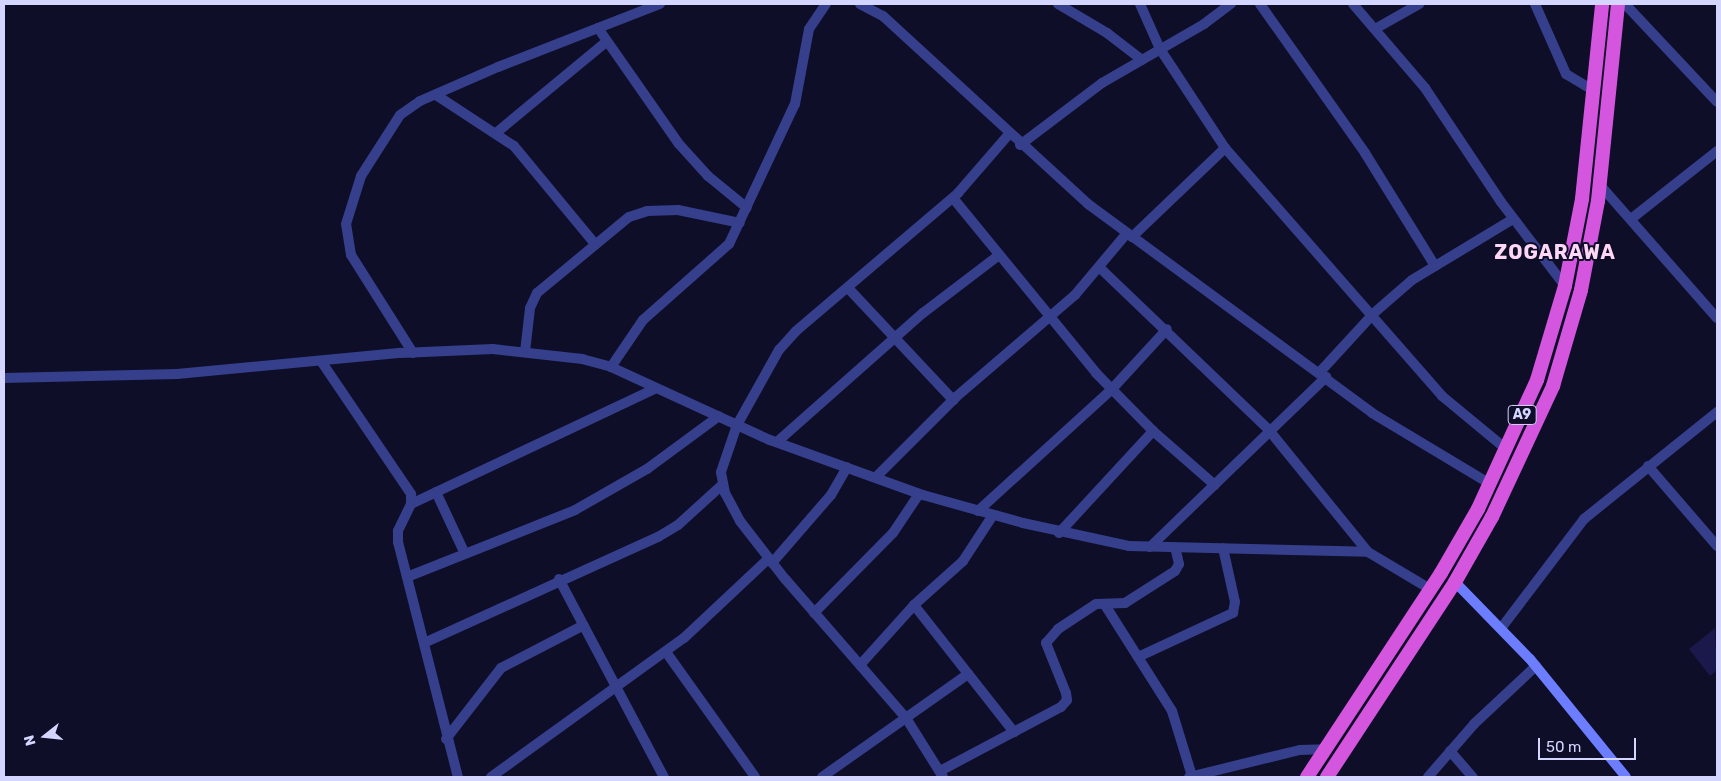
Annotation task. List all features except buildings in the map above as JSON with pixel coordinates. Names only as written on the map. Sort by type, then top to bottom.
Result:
[{"type":"highway","name":"A9","points":[[1307,777],[1430,589],[1490,484],[1537,380],[1564,286],[1582,199],[1602,4]]},
{"type":"highway","name":"A9","points":[[1327,777],[1455,582],[1492,517],[1553,386],[1581,290],[1600,185],[1618,4]]},
{"type":"main road","points":[[1455,582],[1502,628],[1536,666],[1626,777]]},
{"type":"street","points":[[413,353],[351,255],[346,224],[361,176],[400,115],[436,95],[660,4]]},
{"type":"street","points":[[611,367],[643,320],[718,256],[729,244],[795,104],[809,30],[826,4]]},
{"type":"street","points":[[860,4],[883,16],[1010,133],[1020,145],[1130,235],[1372,412],[1490,484]]},
{"type":"street","points":[[1058,4],[1107,33],[1142,60]]},
{"type":"street","points":[[1140,4],[1160,49],[1225,148],[1370,317],[1442,396],[1506,449]]},
{"type":"street","points":[[1020,145],[1102,82],[1142,60],[1231,4]]},
{"type":"street","points":[[1260,4],[1365,154],[1435,266]]},
{"type":"street","points":[[1353,4],[1425,88],[1513,219],[1564,286]]},
{"type":"street","points":[[1375,29],[1419,4]]},
{"type":"street","points":[[1535,4],[1566,74],[1594,91]]},
{"type":"street","points":[[1625,4],[1717,102]]},
{"type":"street","points":[[598,28],[679,144],[708,176],[747,208]]},
{"type":"street","points":[[496,133],[606,42]]},
{"type":"street","points":[[436,95],[514,146],[595,244]]},
{"type":"street","points":[[1010,133],[953,198],[796,330],[779,350],[737,425],[721,472],[723,484],[740,521],[770,561],[906,718],[942,774],[1061,707],[1067,700],[1046,643],[1058,629],[1096,604],[1125,603],[1175,571],[1179,564],[1175,548]]},
{"type":"street","points":[[876,477],[953,400],[1050,317],[1130,235],[1225,148]]},
{"type":"street","points":[[1631,220],[1717,151]]},
{"type":"street","points":[[1600,185],[1717,318]]},
{"type":"street","points":[[953,198],[1050,317],[1112,389],[1153,431],[1215,486]]},
{"type":"street","points":[[524,352],[530,308],[537,293],[629,217],[647,211],[678,210],[740,223]]},
{"type":"street","points":[[1150,546],[1272,433],[1370,317],[1435,266],[1513,219]]},
{"type":"street","points":[[778,442],[896,337],[999,254]]},
{"type":"street","points":[[1100,266],[1272,433],[1368,552],[1430,589]]},
{"type":"street","points":[[848,288],[896,337],[953,400]]},
{"type":"street","points":[[978,511],[1112,389],[1167,330]]},
{"type":"street","points":[[4,378],[177,374],[413,353],[493,349],[524,352],[611,367],[778,442],[919,494],[1059,532],[1175,548],[1368,552]]},
{"type":"street","points":[[321,361],[408,486],[411,504],[398,531],[446,739],[458,777]]},
{"type":"street","points":[[411,504],[656,388]]},
{"type":"street","points":[[1502,628],[1584,518],[1717,412]]},
{"type":"street","points":[[408,577],[575,510],[629,480],[719,416]]},
{"type":"street","points":[[1059,532],[1153,431]]},
{"type":"street","points":[[491,777],[666,652],[770,561],[831,495],[847,466]]},
{"type":"street","points":[[1648,466],[1717,546]]},
{"type":"street","points":[[424,643],[559,579],[672,529],[723,484]]},
{"type":"street","points":[[436,492],[465,554]]},
{"type":"street","points":[[814,613],[893,533],[919,494]]},
{"type":"street","points":[[860,665],[914,605],[963,560],[993,515]]},
{"type":"street","points":[[1138,657],[1233,613],[1235,602],[1223,548]]},
{"type":"street","points":[[559,579],[664,777]]},
{"type":"street","points":[[1104,604],[1172,712],[1191,777],[1300,750],[1325,749]]},
{"type":"street","points":[[914,605],[1014,732]]},
{"type":"street","points":[[446,739],[501,668],[584,625]]},
{"type":"street","points":[[666,652],[755,777]]},
{"type":"street","points":[[1428,777],[1450,751],[1536,666]]},
{"type":"street","points":[[822,777],[968,674]]},
{"type":"street","points":[[1450,751],[1472,777]]},
{"type":"district","name":"ZOGARAWA","points":[[1555,252]]}]
